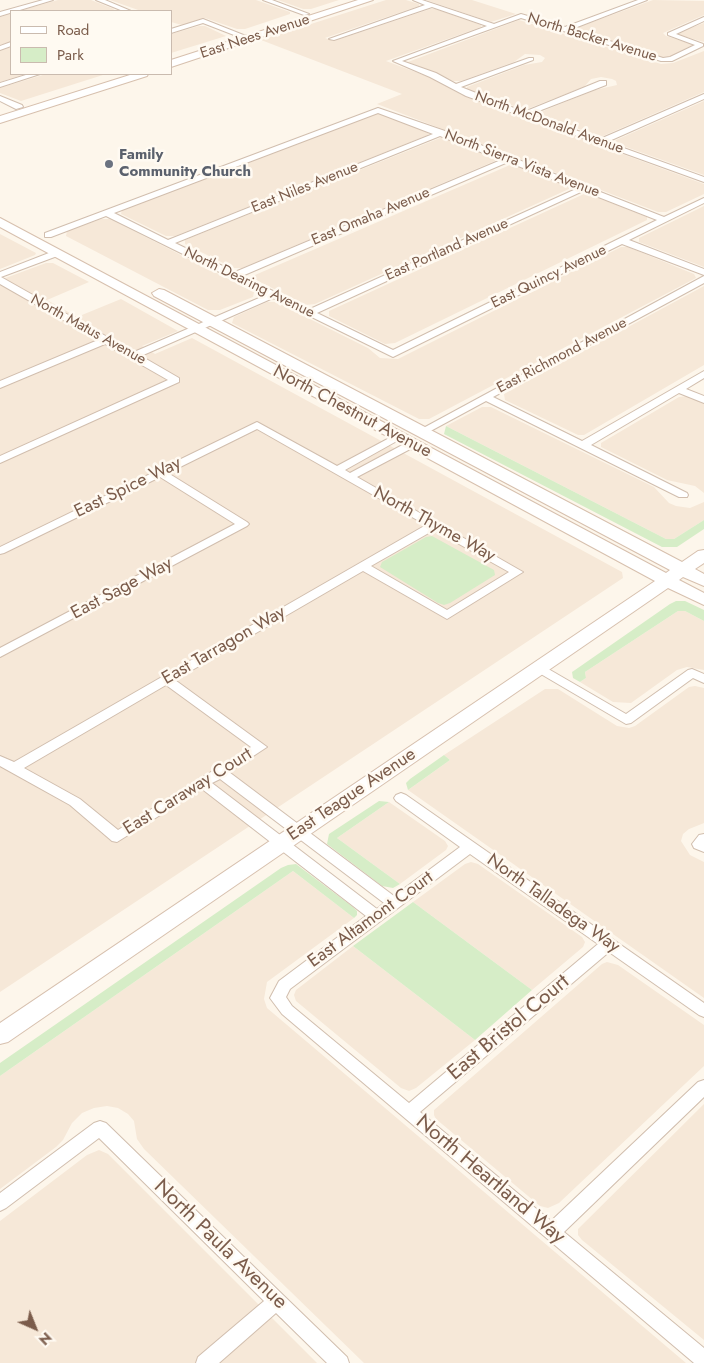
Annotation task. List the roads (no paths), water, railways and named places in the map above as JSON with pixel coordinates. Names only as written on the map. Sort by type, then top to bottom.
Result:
[{"type":"main road","name":"East Nees Avenue","points":[[172,64],[306,14],[350,0]]},
{"type":"main road","name":"East Nees Avenue","points":[[172,58],[368,0]]},
{"type":"main road","points":[[40,108],[39,104],[90,87],[117,75]]},
{"type":"main road","points":[[0,114],[117,75]]},
{"type":"main road","points":[[0,120],[139,75]]},
{"type":"main road","name":"North Chestnut Avenue","points":[[0,211],[48,234],[212,321],[411,438]]},
{"type":"main road","points":[[6,225],[24,229],[35,234],[48,234]]},
{"type":"main road","name":"North Chestnut Avenue","points":[[6,225],[294,381],[411,438],[674,575],[704,600]]},
{"type":"main road","points":[[294,381],[348,401],[408,433],[411,438]]},
{"type":"main road","name":"East Teague Avenue","points":[[0,1035],[704,555]]},
{"type":"main road","name":"North Chestnut Avenue","points":[[674,575],[704,581]]},
{"type":"street","points":[[32,0],[39,3]]},
{"type":"street","points":[[14,10],[50,0]]},
{"type":"street","points":[[99,0],[123,10]]},
{"type":"street","points":[[266,0],[306,14]]},
{"type":"street","points":[[416,0],[494,26]]},
{"type":"street","points":[[564,30],[644,0]]},
{"type":"street","points":[[332,39],[432,5]]},
{"type":"street","name":"North Backer Avenue","points":[[494,26],[521,16],[663,60],[672,59],[701,45],[670,34],[704,19]]},
{"type":"street","points":[[173,30],[203,22],[245,37]]},
{"type":"street","name":"North McDonald Avenue","points":[[494,26],[396,61],[433,75],[455,87],[704,180]]},
{"type":"street","points":[[455,87],[531,59]]},
{"type":"street","points":[[0,85],[33,75]]},
{"type":"street","points":[[525,114],[603,83]]},
{"type":"street","points":[[601,142],[704,96]]},
{"type":"street","points":[[0,98],[19,107]]},
{"type":"street","name":"North Sierra Vista Avenue","points":[[105,212],[378,110],[665,220]]},
{"type":"street","name":"East Niles Avenue","points":[[167,243],[442,133]]},
{"type":"street","name":"East Omaha Avenue","points":[[234,276],[509,159]]},
{"type":"street","name":"East Portland Avenue","points":[[309,313],[584,188]]},
{"type":"street","name":"East Quincy Avenue","points":[[394,354],[704,200]]},
{"type":"street","points":[[48,234],[105,212]]},
{"type":"street","name":"North Dearing Avenue","points":[[105,212],[394,354]]},
{"type":"street","points":[[623,241],[704,272]]},
{"type":"street","points":[[0,275],[58,253]]},
{"type":"street","name":"North Matus Avenue","points":[[0,280],[176,380],[0,460]]},
{"type":"street","name":"East Richmond Avenue","points":[[411,438],[704,280]]},
{"type":"street","points":[[134,356],[273,295]]},
{"type":"street","points":[[3,380],[105,340]]},
{"type":"street","points":[[583,445],[704,374]]},
{"type":"street","points":[[679,389],[704,400]]},
{"type":"street","points":[[486,396],[682,495]]},
{"type":"street","name":"North Thyme Way","points":[[257,425],[517,572],[447,615],[363,566]]},
{"type":"street","name":"East Spice Way","points":[[0,551],[257,425]]},
{"type":"street","points":[[337,470],[374,451],[411,438]]},
{"type":"street","name":"North Thyme Way","points":[[350,478],[386,458],[411,438]]},
{"type":"street","points":[[374,451],[386,458]]},
{"type":"street","name":"East Sage Way","points":[[0,653],[243,524],[159,472]]},
{"type":"street","name":"East Tarragon Way","points":[[14,768],[434,525]]},
{"type":"street","points":[[538,667],[626,720],[692,673],[704,679]]},
{"type":"street","name":"East Caraway Court","points":[[14,768],[74,802],[117,836],[260,747],[167,680]]},
{"type":"street","points":[[0,760],[14,768]]},
{"type":"street","points":[[220,772],[394,903]]},
{"type":"street","points":[[202,783],[376,916]]},
{"type":"street","name":"North Talladega Way","points":[[401,798],[704,1011]]},
{"type":"street","points":[[243,813],[260,802]]},
{"type":"street","name":"East Altamont Court","points":[[278,998],[284,985],[470,847]]},
{"type":"street","points":[[330,880],[348,868]]},
{"type":"street","name":"East Bristol Court","points":[[409,1112],[609,944]]},
{"type":"street","name":"North Heartland Way","points":[[278,998],[287,1010],[704,1360]]},
{"type":"street","points":[[552,1232],[704,1086]]},
{"type":"street","name":"North Paula Avenue","points":[[0,1203],[100,1128],[340,1363]]},
{"type":"street","points":[[205,1363],[277,1301]]},
{"type":"place","name":"Family Community Church","points":[[109,164]]}]
